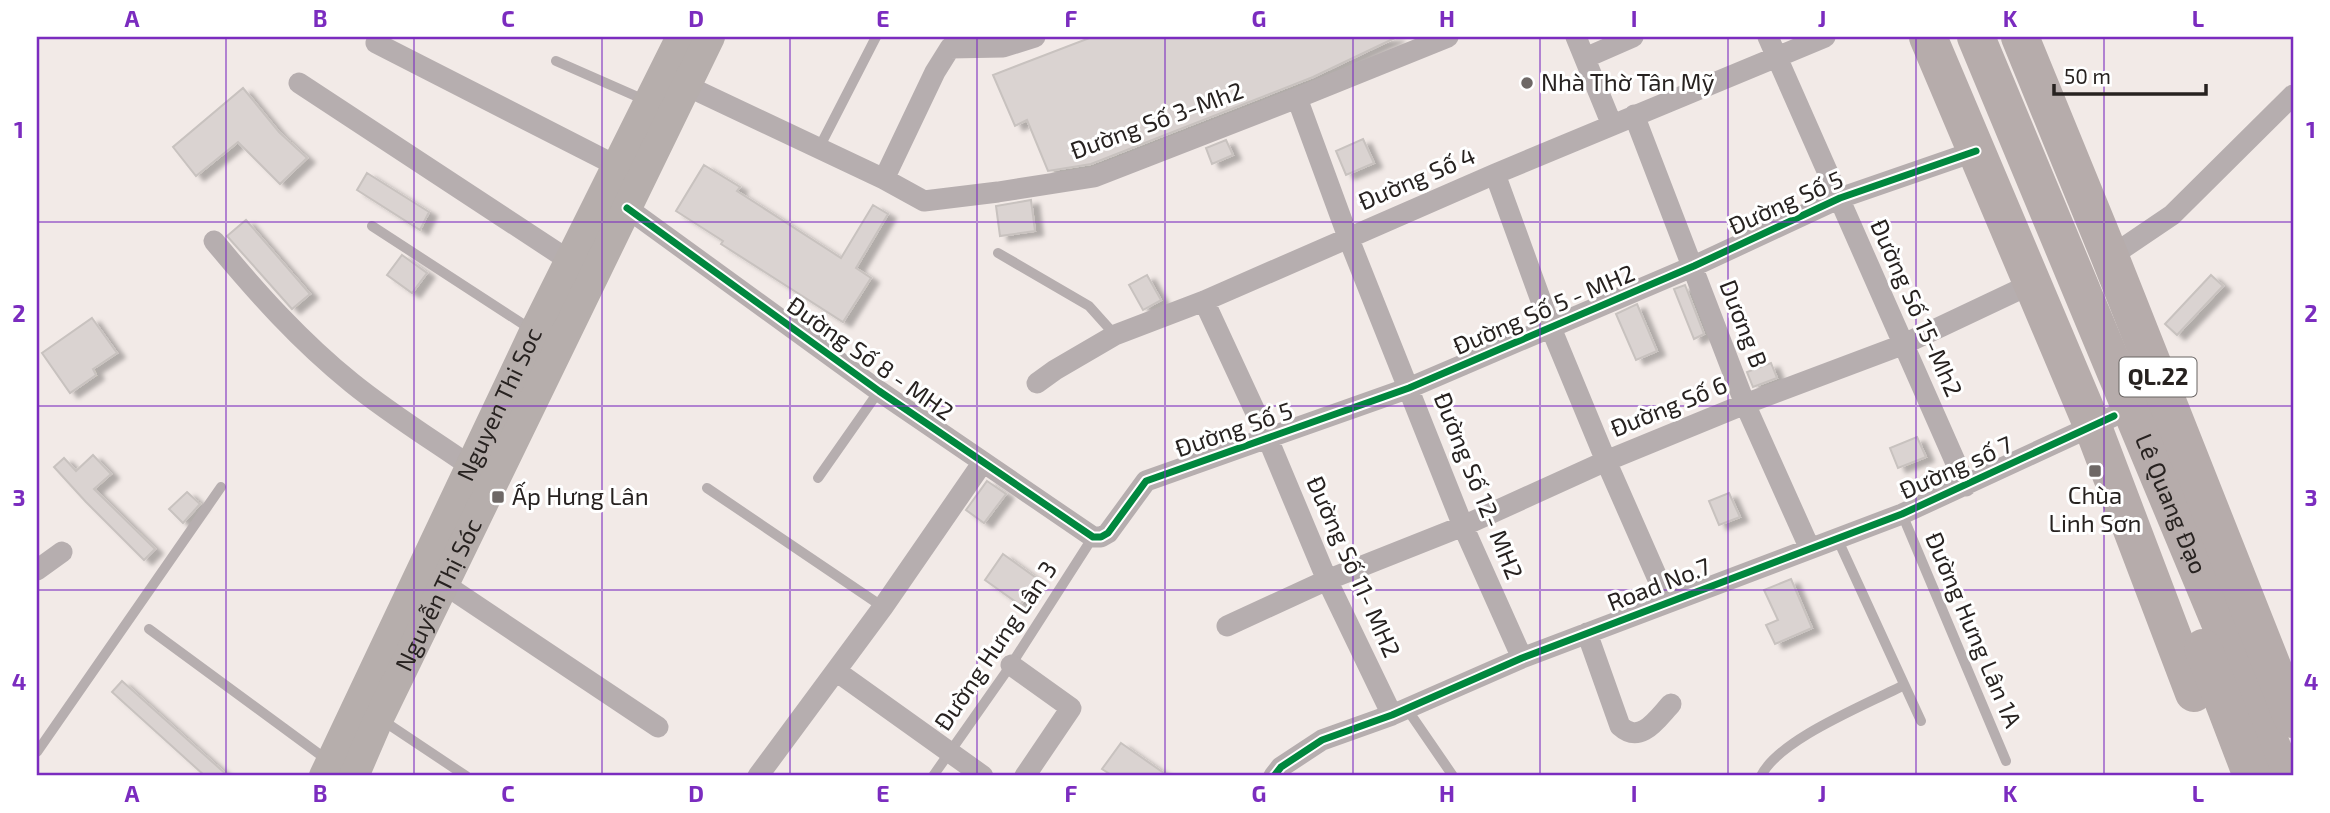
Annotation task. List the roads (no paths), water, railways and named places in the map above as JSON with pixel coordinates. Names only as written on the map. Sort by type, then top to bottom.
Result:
[{"type":"highway","name":"Lê Quang Đạo","points":[[1928,37],[2031,284],[2103,422],[2226,776]]},
{"type":"highway","name":"Lê Quang Đạo","points":[[1954,37],[2103,422],[2252,776]]},
{"type":"highway","name":"Lê Quang Đạo","points":[[1976,37],[2284,776]]},
{"type":"highway","name":"Lê Quang Đạo","points":[[2020,37],[2293,719]]},
{"type":"main road","name":"Nguyen Thi Soc","points":[[341,772],[470,466],[681,37]]},
{"type":"main road","name":"Nguyễn Thị Sóc","points":[[368,711],[444,584],[710,37]]},
{"type":"street","points":[[884,180],[935,72],[950,48],[1003,47],[1035,37]]},
{"type":"street","points":[[1576,37],[1612,125]]},
{"type":"street","points":[[1585,58],[1633,37]]},
{"type":"street","name":"Đường Số 4","points":[[1037,383],[1115,335],[1203,301],[1634,116],[1772,46],[1825,37]]},
{"type":"street","name":"Đường Số 3-Mh2","points":[[687,86],[924,201],[1094,177],[1297,98],[1439,38]]},
{"type":"street","points":[[376,43],[617,166]]},
{"type":"street","name":"Đường Số 15-Mh2","points":[[1772,46],[1966,485]]},
{"type":"street","points":[[299,83],[570,261]]},
{"type":"street","points":[[2110,257],[2172,215],[2293,95]]},
{"type":"street","name":"Đường Số 12- MH2","points":[[1297,98],[1348,237],[1463,526],[1522,658]]},
{"type":"street","name":"Dương B","points":[[1634,116],[1745,404],[1810,549]]},
{"type":"street","name":"Đường Số 5","points":[[1693,267],[1839,198],[1976,151]]},
{"type":"street","points":[[1495,174],[1551,328],[1668,602]]},
{"type":"street","name":"Đường Số 8 - MH2","points":[[627,208],[879,391],[1093,537]]},
{"type":"street","points":[[214,241],[276,314],[311,348],[354,385],[470,466]]},
{"type":"street","name":"Đường Số 5 - MH2","points":[[1409,388],[1693,267]]},
{"type":"street","name":"Đường Số 6","points":[[1227,626],[1327,580],[1463,526],[1606,461],[1745,404],[1902,345],[2031,284]]},
{"type":"street","points":[[1203,301],[1268,439]]},
{"type":"street","name":"Đường Số 5","points":[[1093,537],[1108,533],[1146,481],[1409,388]]},
{"type":"street","name":"Đường số 7","points":[[1810,549],[1902,514],[2103,422]]},
{"type":"street","name":"Đường Số 11- MH2","points":[[1268,439],[1327,580],[1399,712]]},
{"type":"street","points":[[758,776],[883,607],[983,462]]},
{"type":"street","name":"Road No.7","points":[[1522,658],[1810,549]]},
{"type":"street","points":[[37,570],[62,552]]},
{"type":"street","points":[[444,584],[658,727]]},
{"type":"street","points":[[1587,633],[1620,726],[1632,734],[1644,732],[1671,704]]},
{"type":"street","points":[[1274,776],[1281,767],[1322,740],[1399,712],[1522,658]]},
{"type":"street","points":[[1011,665],[1071,708],[1025,776]]},
{"type":"street","points":[[836,671],[983,776]]},
{"type":"lane","points":[[819,148],[876,37]]},
{"type":"lane","points":[[556,61],[650,103]]},
{"type":"lane","points":[[372,226],[534,332]]},
{"type":"lane","points":[[998,253],[1088,306],[1115,335]]},
{"type":"lane","points":[[818,478],[879,391]]},
{"type":"lane","points":[[37,752],[221,487]]},
{"type":"lane","points":[[707,488],[883,607]]},
{"type":"lane","name":"Đường Hưng Lân 1A","points":[[1902,514],[2006,761]]},
{"type":"lane","name":"Đường Hưng Lân 3","points":[[933,776],[1011,665],[1093,537]]},
{"type":"lane","points":[[1837,538],[1921,721]]},
{"type":"lane","points":[[149,629],[341,772]]},
{"type":"lane","points":[[1761,776],[1766,765],[1794,741],[1904,685]]},
{"type":"lane","points":[[368,711],[466,776]]},
{"type":"lane","points":[[1399,712],[1452,776]]},
{"type":"place","name":"Nhà Thờ Tân Mỹ","points":[[1527,83]]},
{"type":"place","name":"Chùa Linh Sơn","points":[[2095,471]]},
{"type":"place","name":"Ấp Hưng Lân","points":[[498,497]]}]
